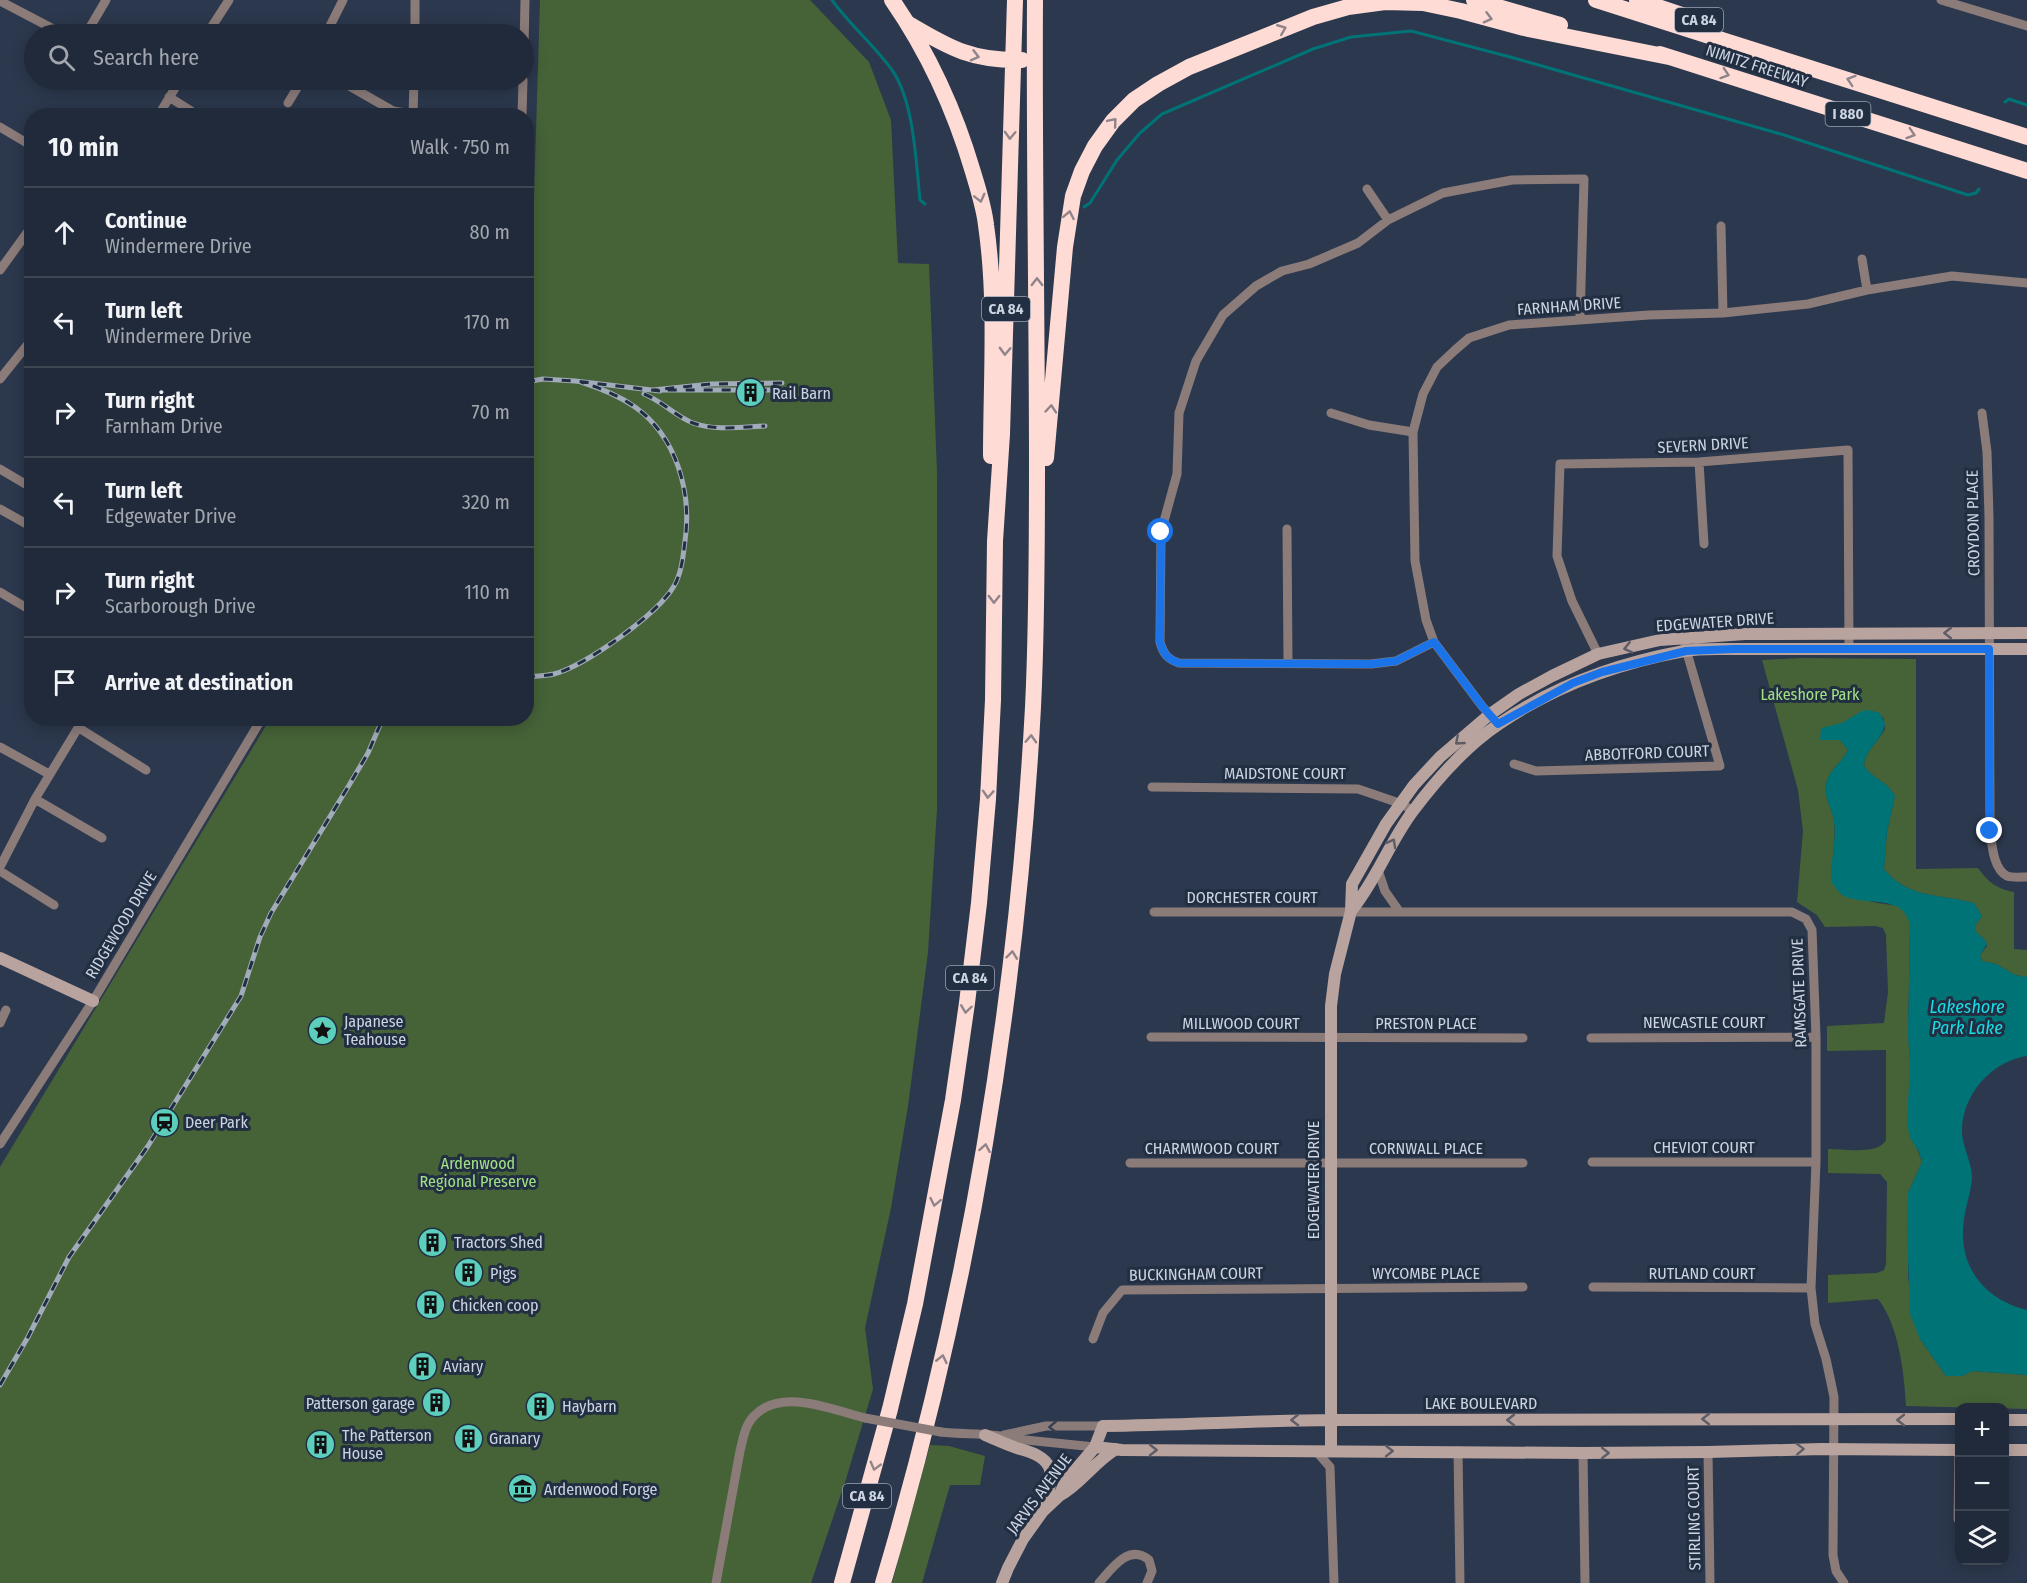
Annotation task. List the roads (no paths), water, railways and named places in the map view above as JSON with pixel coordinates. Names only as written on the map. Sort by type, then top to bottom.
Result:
[{"type":"highway","points":[[892,0],[908,24],[937,79],[961,133],[986,223],[992,293],[991,491],[995,541]]},
{"type":"highway","name":"CA 84","points":[[842,1583],[890,1409],[915,1304],[951,1111],[967,1003],[988,799],[993,700],[995,541],[1002,434],[1015,0]]},
{"type":"highway","points":[[1035,0],[1037,572]]},
{"type":"highway","name":"NIMITZ FREEWAY","points":[[1474,0],[1669,57],[2027,171]]},
{"type":"highway","name":"NIMITZ FREEWAY","points":[[1596,0],[2027,137]]},
{"type":"highway","name":"CA 84","points":[[1637,0],[1738,33],[1756,50]]},
{"type":"highway","points":[[1037,572],[1069,213],[1082,171],[1095,146],[1113,121],[1134,100],[1189,67],[1313,16],[1348,7],[1385,2],[1423,3],[1669,57]]},
{"type":"highway","points":[[908,24],[962,53],[1012,69],[1035,68]]},
{"type":"highway","name":"CA 84","points":[[883,1583],[929,1416],[971,1222],[992,1107],[1017,921],[1027,808],[1034,701],[1037,572]]},
{"type":"street","points":[[92,24],[106,0]]},
{"type":"street","points":[[213,24],[229,0]]},
{"type":"street","points":[[331,24],[343,0]]},
{"type":"street","points":[[415,0],[415,24]]},
{"type":"street","points":[[524,24],[525,0]]},
{"type":"street","points":[[1941,0],[2027,26]]},
{"type":"street","points":[[0,1],[44,24]]},
{"type":"street","points":[[163,108],[174,90]]},
{"type":"street","points":[[288,103],[296,90]]},
{"type":"street","points":[[356,90],[388,108]]},
{"type":"street","points":[[413,108],[414,90]]},
{"type":"street","points":[[522,108],[523,90]]},
{"type":"street","points":[[169,97],[186,108]]},
{"type":"street","points":[[0,127],[24,141]]},
{"type":"street","points":[[1434,642],[1396,661],[1371,664],[1179,663],[1171,660],[1162,649],[1160,642],[1161,532],[1177,474],[1179,413],[1196,361],[1223,315],[1256,286],[1282,271],[1309,264],[1358,243],[1388,220],[1443,193],[1512,180],[1584,179],[1580,320]]},
{"type":"street","points":[[1367,189],[1388,220]]},
{"type":"street","points":[[1720,226],[1723,313]]},
{"type":"street","points":[[0,270],[24,237]]},
{"type":"street","points":[[1862,259],[1867,290]]},
{"type":"street","name":"FARNHAM DRIVE","points":[[1498,724],[1434,642],[1426,620],[1415,561],[1413,432],[1423,394],[1437,367],[1469,338],[1509,325],[1723,313],[1808,304],[1867,290],[1952,276],[2027,283]]},
{"type":"street","points":[[0,380],[24,349]]},
{"type":"street","points":[[1331,413],[1369,425],[1413,432]]},
{"type":"street","name":"CROYDON PLACE","points":[[1982,413],[1987,452],[1990,831],[1993,853],[2001,871],[2009,876],[2027,876]]},
{"type":"street","name":"SEVERN DRIVE","points":[[1598,654],[1572,601],[1557,556],[1560,464],[1700,462],[1848,450],[1848,648]]},
{"type":"street","points":[[1700,462],[1704,544]]},
{"type":"street","points":[[0,469],[24,483]]},
{"type":"street","points":[[0,509],[24,522]]},
{"type":"street","points":[[1287,529],[1288,662]]},
{"type":"street","points":[[0,592],[24,606]]},
{"type":"street","name":"EDGEWATER DRIVE","points":[[1330,1451],[1331,1006],[1335,974],[1351,911],[1353,884],[1386,824],[1498,724],[1573,683],[1684,644],[1745,634],[2027,633]]},
{"type":"street","name":"EDGEWATER DRIVE","points":[[1351,911],[1367,891],[1395,838],[1414,785],[1440,757],[1489,715],[1544,681],[1598,654],[1660,640],[1684,644],[2027,649]]},
{"type":"street","name":"ABBOTFORD COURT","points":[[1514,764],[1536,771],[1720,766],[1684,644]]},
{"type":"street","points":[[54,905],[0,869],[35,799],[80,726]]},
{"type":"street","points":[[86,726],[146,770]]},
{"type":"street","name":"RIDGEWOOD DRIVE","points":[[0,1144],[93,1001],[257,726]]},
{"type":"street","points":[[0,747],[49,774]]},
{"type":"street","name":"MAIDSTONE COURT","points":[[1152,788],[1358,789],[1407,807]]},
{"type":"street","points":[[35,799],[102,838]]},
{"type":"street","points":[[1378,870],[1385,891],[1399,911]]},
{"type":"street","name":"RAMSGATE DRIVE","points":[[1351,911],[1792,912],[1806,919],[1812,930],[1816,1037],[1816,1162],[1811,1288],[1815,1324],[1826,1359],[1834,1397],[1833,1555],[1836,1571],[1844,1583]]},
{"type":"street","name":"DORCHESTER COURT","points":[[1154,912],[1351,911]]},
{"type":"street","points":[[0,958],[93,1001]]},
{"type":"street","points":[[0,1023],[6,1010]]},
{"type":"street","name":"MILLWOOD COURT","points":[[1151,1037],[1330,1038]]},
{"type":"street","name":"NEWCASTLE COURT","points":[[1591,1038],[1816,1037]]},
{"type":"street","name":"PRESTON PLACE","points":[[1330,1038],[1523,1038]]},
{"type":"street","name":"CHEVIOT COURT","points":[[1592,1162],[1816,1162]]},
{"type":"street","name":"CHARMWOOD COURT","points":[[1130,1163],[1330,1163]]},
{"type":"street","name":"CORNWALL PLACE","points":[[1330,1163],[1523,1163]]},
{"type":"street","name":"WYCOMBE PLACE","points":[[1329,1288],[1523,1287]]},
{"type":"street","name":"RUTLAND COURT","points":[[1593,1287],[1811,1288]]},
{"type":"street","name":"BUCKINGHAM COURT","points":[[1093,1340],[1103,1313],[1122,1290],[1329,1288]]},
{"type":"street","name":"LAKE BOULEVARD","points":[[716,1583],[745,1432],[753,1416],[767,1406],[784,1401],[802,1402],[865,1418],[940,1432],[1004,1436],[1116,1449],[1583,1453],[1955,1450]]},
{"type":"street","name":"LAKE BOULEVARD","points":[[1004,1436],[1046,1426],[1207,1425],[1231,1421],[1955,1419]]},
{"type":"street","points":[[2009,1419],[2027,1420]]},
{"type":"street","name":"JARVIS AVENUE","points":[[1002,1583],[1023,1539],[1043,1511],[1059,1496],[1065,1482],[1095,1447],[1103,1426]]},
{"type":"street","points":[[986,1435],[1020,1449],[1037,1453],[1045,1460],[1052,1478],[1043,1511]]},
{"type":"street","points":[[1059,1496],[1072,1489],[1099,1462],[1116,1449]]},
{"type":"street","points":[[2009,1450],[2027,1450]]},
{"type":"street","points":[[1316,1451],[1330,1467],[1334,1583]]},
{"type":"street","points":[[1330,1467],[1344,1451]]},
{"type":"street","points":[[1458,1451],[1460,1583]]},
{"type":"street","name":"STIRLING COURT","points":[[1708,1452],[1710,1583]]},
{"type":"street","points":[[1583,1453],[1585,1583]]},
{"type":"street","points":[[1959,1457],[1959,1511]]},
{"type":"street","points":[[1099,1583],[1123,1558],[1131,1554],[1142,1554],[1149,1560],[1152,1571],[1147,1583]]},
{"type":"water","name":"Lakeshore Park Lake","points":[[1868,710],[1880,713],[1885,723],[1881,735],[1867,754],[1864,766],[1895,796],[1887,832],[1884,869],[1893,879],[1914,891],[1974,903],[1982,916],[1976,924],[1976,932],[1987,944],[1980,955],[1982,961],[1996,964],[2015,975],[2027,977],[2027,1056],[2002,1065],[1981,1082],[1967,1106],[1962,1133],[1972,1178],[1964,1219],[1965,1251],[1976,1278],[1986,1289],[2011,1305],[2027,1310],[2027,1375],[1972,1371],[1962,1376],[1946,1376],[1920,1339],[1910,1314],[1908,1193],[1922,1162],[1910,1138],[1907,1123],[1910,1064],[1908,1034],[1910,925],[1906,915],[1900,909],[1892,905],[1844,896],[1831,882],[1835,828],[1826,795],[1826,785],[1829,775],[1848,750],[1840,740],[1820,740],[1821,728],[1842,723]]},
{"type":"waterway","points":[[832,0],[885,61],[899,83],[913,132],[920,200],[925,204]]},
{"type":"waterway","points":[[1084,207],[1090,203],[1117,160],[1140,133],[1162,114],[1313,49],[1351,37],[1411,31],[1784,135],[1968,195],[1976,193],[1979,189]]},
{"type":"waterway","points":[[2005,102],[2009,99],[2027,105]]},
{"type":"railway","points":[[534,381],[575,381],[660,391]]},
{"type":"railway","points":[[534,676],[551,675],[567,669],[584,661],[620,637],[666,597],[677,581],[682,564],[687,523],[686,504],[683,485],[671,450],[662,434],[635,407],[609,392],[581,382]]},
{"type":"railway","points":[[782,383],[711,384],[653,390],[783,390]]},
{"type":"railway","points":[[644,394],[693,423],[729,428],[765,426]]},
{"type":"railway","points":[[0,1385],[28,1337],[69,1257],[148,1146],[241,996],[260,937],[271,913],[368,753],[380,726]]},
{"type":"place","name":"Rail Barn","points":[[751,393]]},
{"type":"place","name":"Japanese Teahouse","points":[[323,1030]]},
{"type":"place","name":"Deer Park","points":[[164,1122]]},
{"type":"place","name":"Tractors Shed","points":[[433,1242]]},
{"type":"place","name":"Pigs","points":[[469,1273]]},
{"type":"place","name":"Chicken coop","points":[[431,1305]]},
{"type":"place","name":"Aviary","points":[[422,1366]]},
{"type":"place","name":"Patterson garage","points":[[436,1403]]},
{"type":"place","name":"Haybarn","points":[[541,1406]]},
{"type":"place","name":"Granary","points":[[468,1438]]},
{"type":"place","name":"The Patterson House","points":[[321,1444]]},
{"type":"place","name":"Ardenwood Forge","points":[[523,1489]]},
{"type":"park label","name":"Lakeshore Park","points":[[1810,694]]},
{"type":"park label","name":"Ardenwood Regional Preserve","points":[[478,1172]]}]
